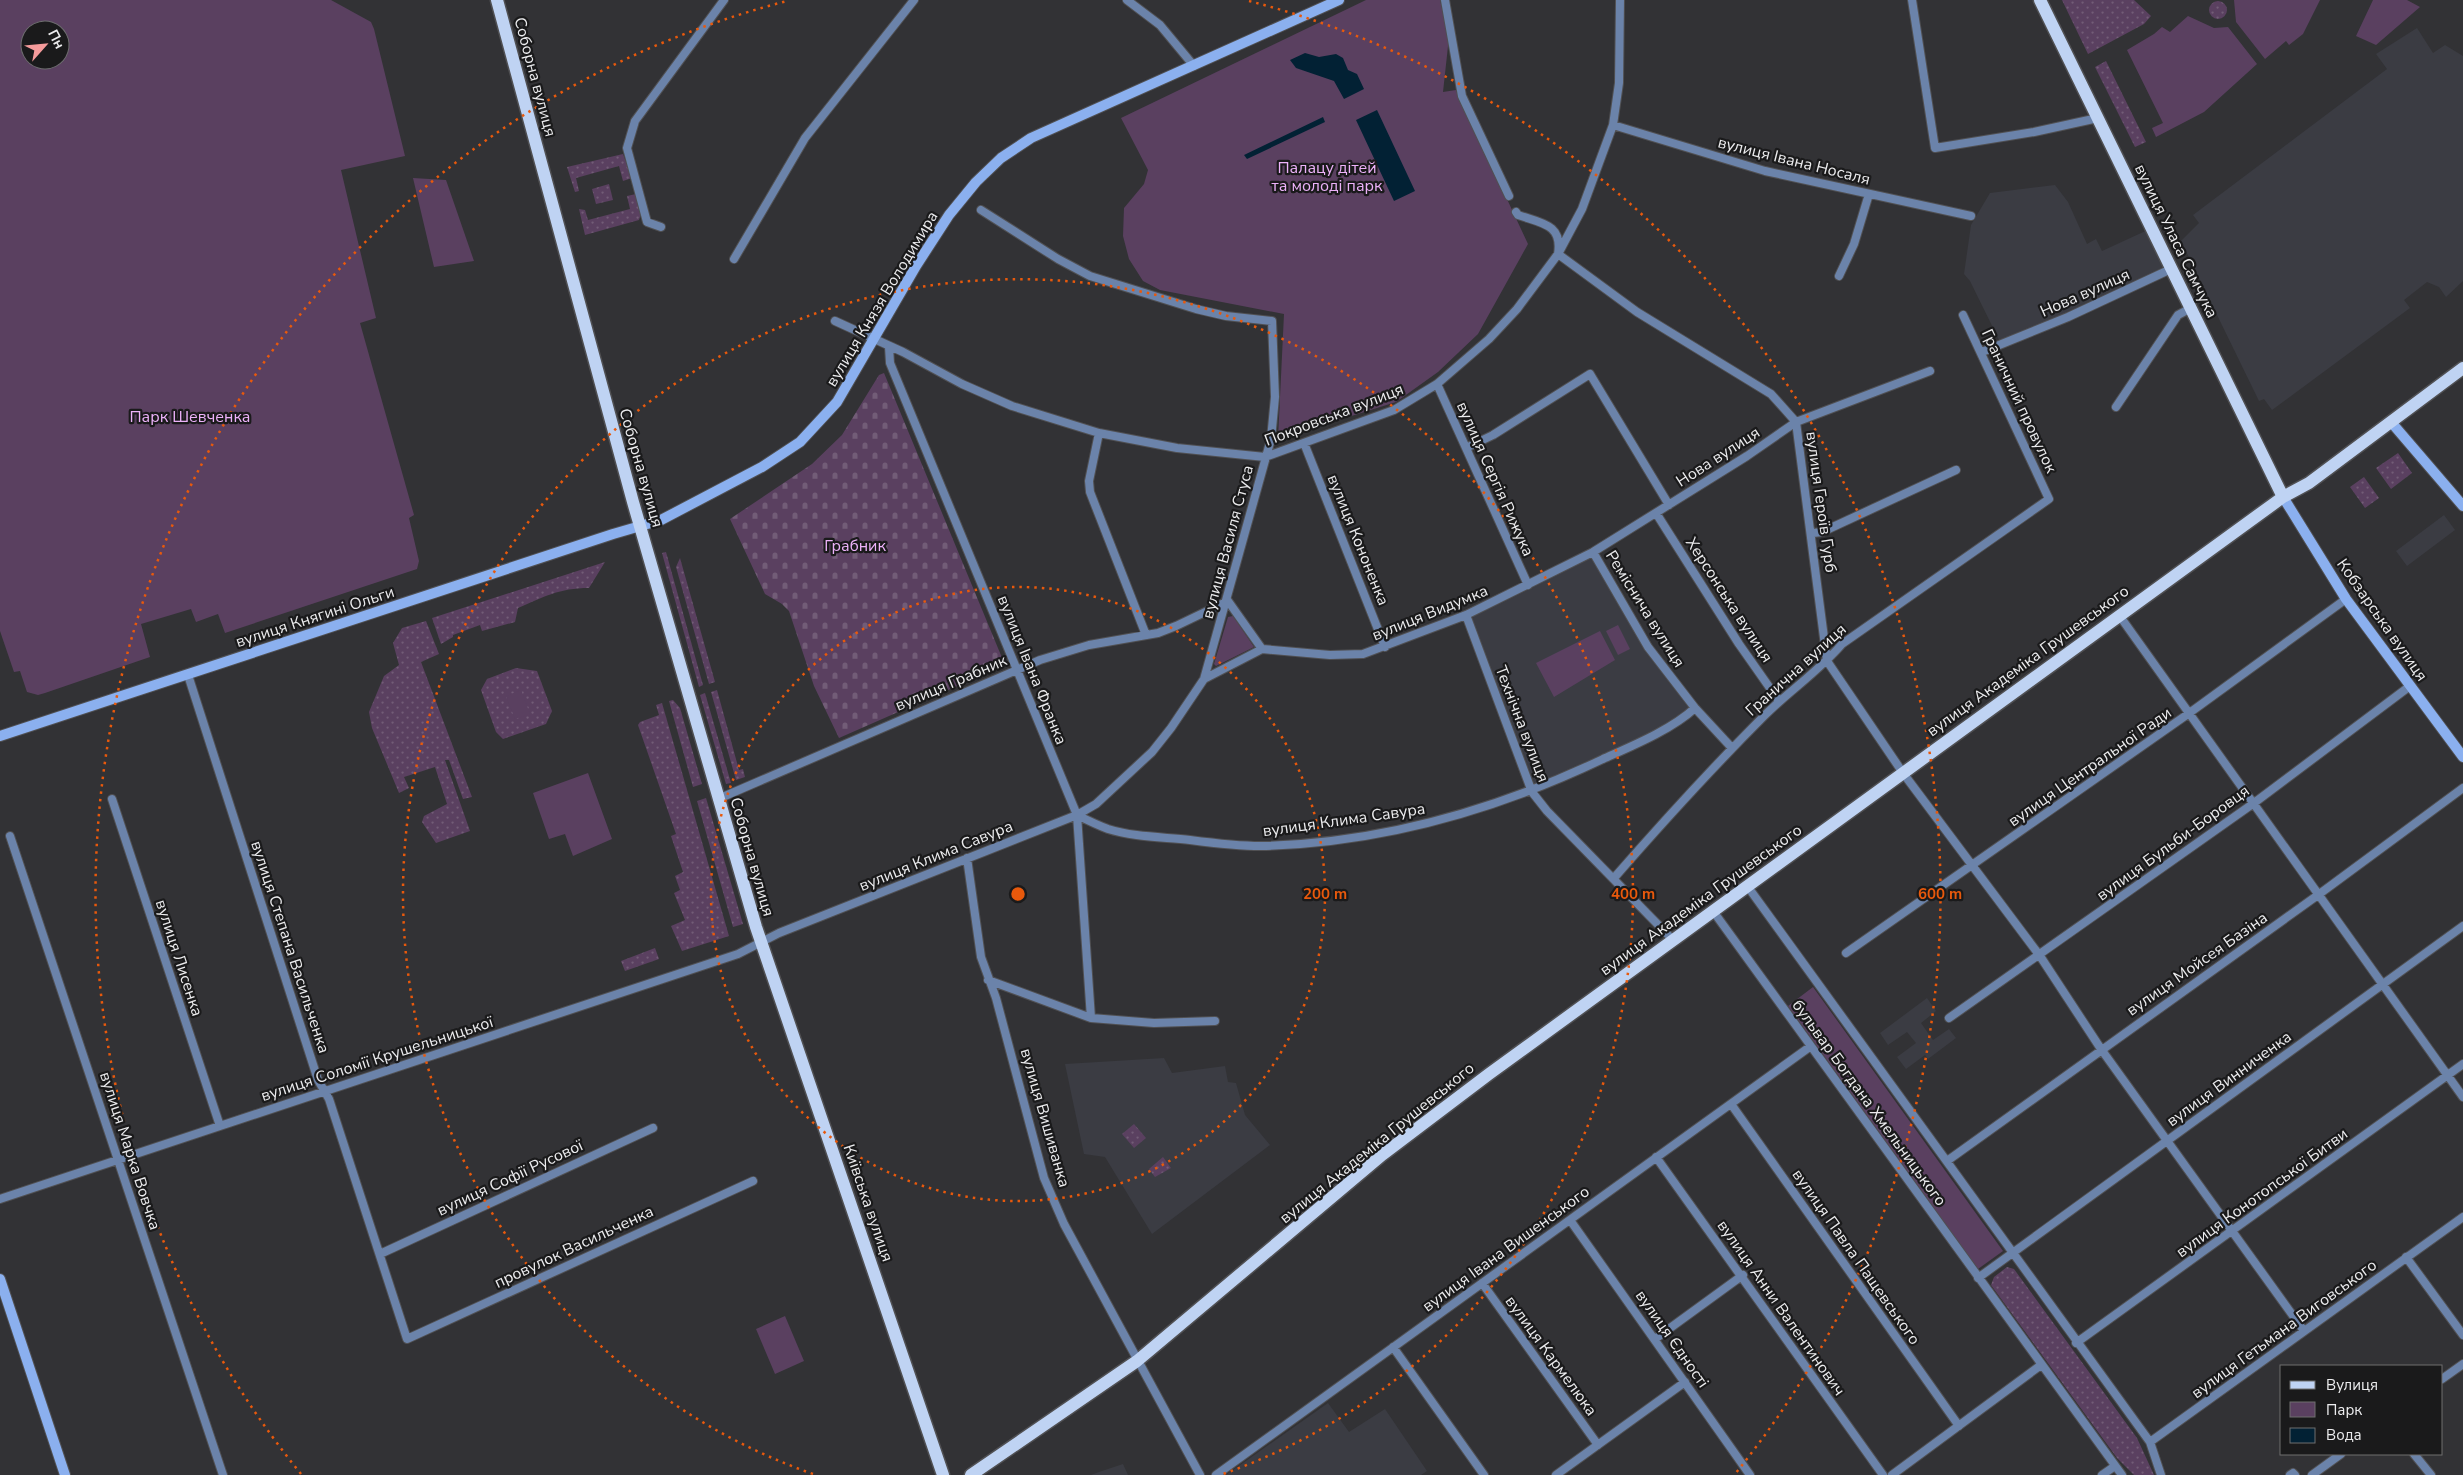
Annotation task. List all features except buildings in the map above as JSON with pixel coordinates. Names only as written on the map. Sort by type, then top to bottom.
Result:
[{"type":"main road","name":"Соборна вулиця","points":[[497,0],[640,526],[761,943]]},
{"type":"main road","name":"вулиця Уласа Самчука","points":[[2040,0],[2282,497]]},
{"type":"main road","name":"вулиця Академіка Грушевського","points":[[971,1475],[1137,1361],[1397,1144],[2119,615],[2282,497],[2309,483],[2463,368]]},
{"type":"main road","name":"Київська вулиця","points":[[761,943],[943,1475]]},
{"type":"street","points":[[661,227],[647,222],[627,148],[635,121],[724,0]]},
{"type":"street","points":[[734,258],[805,138],[914,0]]},
{"type":"street","points":[[1127,0],[1160,25],[1194,66]]},
{"type":"street","name":"вулиця Князя Володимира","points":[[640,526],[661,520],[718,491],[762,467],[800,442],[837,402],[916,266],[950,215],[976,182],[1001,158],[1031,138],[1339,0]]},
{"type":"street","points":[[1445,0],[1462,96],[1509,196]]},
{"type":"street","name":"Покровська вулиця","points":[[835,321],[903,352],[962,384],[1012,406],[1098,433],[1177,448],[1265,457],[1394,410],[1437,384],[1489,339],[1511,315],[1558,254],[1582,209],[1613,125],[1619,83],[1620,0]]},
{"type":"street","points":[[1912,0],[1935,148],[2034,132],[2098,118]]},
{"type":"street","name":"вулиця Івана Носаля","points":[[1613,125],[1765,171],[1971,216]]},
{"type":"street","points":[[1839,276],[1854,244],[1869,194]]},
{"type":"street","name":"вулиця Василя Стуса","points":[[981,210],[1058,259],[1090,276],[1196,309],[1226,316],[1272,321],[1275,397],[1271,439],[1228,601],[1204,679]]},
{"type":"street","points":[[1516,212],[1518,215],[1546,225],[1556,232],[1560,240],[1558,254]]},
{"type":"street","name":"вулиця Героїв Гурб","points":[[1558,254],[1637,312],[1772,394],[1796,422],[1813,534],[1828,661],[1903,773],[2040,956],[2101,1049],[2304,1331]]},
{"type":"street","name":"Нова вулиця","points":[[1982,352],[2068,317],[2171,268]]},
{"type":"street","points":[[2116,407],[2178,315],[2191,308]]},
{"type":"street","name":"Граничний провулок","points":[[1963,315],[1982,352],[2049,499]]},
{"type":"street","name":"вулиця Івана Франка","points":[[889,347],[890,363],[1077,815],[1091,1018]]},
{"type":"street","name":"Нова вулиця","points":[[1528,585],[1593,552],[1747,456],[1796,422],[1930,371]]},
{"type":"street","points":[[1466,448],[1493,435],[1590,374],[1669,504]]},
{"type":"street","name":"вулиця Сергія Рижука","points":[[1437,384],[1528,585]]},
{"type":"street","points":[[2391,422],[2463,506]]},
{"type":"street","points":[[1098,433],[1088,481],[1090,492],[1146,635]]},
{"type":"street","name":"вулиця Кононенка","points":[[1304,443],[1385,647]]},
{"type":"street","points":[[1813,534],[1822,532],[1956,470]]},
{"type":"street","name":"Кобзарська вулиця","points":[[2282,497],[2346,599],[2463,756]]},
{"type":"street","name":"Гранична вулиця","points":[[1614,878],[1674,809],[1732,748],[1779,701],[1828,661],[1842,644],[2049,499]]},
{"type":"street","name":"Херсонська вулиця","points":[[1656,513],[1739,644],[1779,701]]},
{"type":"street","name":"вулиця Княгині Ольги","points":[[0,736],[640,526]]},
{"type":"street","name":"Реміснича вулиця","points":[[1593,552],[1648,647],[1694,708],[1732,748]]},
{"type":"street","name":"вулиця Видумка","points":[[1262,648],[1330,655],[1363,654],[1466,615],[1528,585]]},
{"type":"street","name":"вулиця Центральної Ради","points":[[1846,952],[2188,714],[2346,599]]},
{"type":"street","points":[[1077,815],[1096,804],[1152,752],[1171,728],[1204,679],[1262,648],[1228,601]]},
{"type":"street","name":"вулиця Грабник","points":[[718,799],[1016,670],[1068,650],[1146,635],[1176,626],[1228,601]]},
{"type":"street","name":"Технічна вулиця","points":[[1466,615],[1532,792],[1547,811],[1673,940]]},
{"type":"street","points":[[2119,615],[2446,1076],[2463,1097]]},
{"type":"street","name":"вулиця Степана Васильченка","points":[[188,675],[318,1080],[330,1099],[407,1339]]},
{"type":"street","name":"вулиця Бульби-Боровця","points":[[1949,1018],[2040,956],[2254,803],[2410,686]]},
{"type":"street","name":"вулиця Клима Савура","points":[[761,943],[779,933],[1077,815],[1108,829],[1148,836],[1260,846],[1293,844],[1393,831],[1452,817],[1532,792],[1633,745],[1687,715],[1694,708]]},
{"type":"street","name":"вулиця Мойсея Базіна","points":[[1947,1161],[2318,895],[2463,788]]},
{"type":"street","name":"вулиця Лисенка","points":[[112,799],[220,1126]]},
{"type":"street","name":"вулиця Марка Вовчка","points":[[10,836],[223,1475]]},
{"type":"street","name":"вулиця Вишиванка","points":[[967,858],[981,957],[996,998],[1044,1178],[1064,1224],[1200,1475]]},
{"type":"street","name":"бульвар Богдана Хмельницького","points":[[1748,887],[1947,1161],[2076,1343],[2150,1442]]},
{"type":"street","name":"бульвар Богдана Хмельницького","points":[[1713,911],[2115,1466]]},
{"type":"street","name":"вулиця Винниченка","points":[[2012,1254],[2463,926]]},
{"type":"street","name":"вулиця Соломії Крушельницької","points":[[0,1199],[738,954],[761,943]]},
{"type":"street","points":[[988,980],[1091,1018],[1154,1023],[1215,1021]]},
{"type":"street","name":"вулиця Івана Вишенського","points":[[1216,1475],[1811,1046]]},
{"type":"street","name":"вулиця Конотопської Битви","points":[[2076,1343],[2463,1064]]},
{"type":"street","name":"вулиця Павла Пащевського","points":[[1731,1104],[1959,1426]]},
{"type":"street","name":"вулиця Софії Русової","points":[[380,1254],[653,1128]]},
{"type":"street","name":"вулиця Анни Валентинович","points":[[1656,1157],[1883,1475]]},
{"type":"street","name":"провулок Васильченка","points":[[407,1339],[754,1181]]},
{"type":"street","name":"вулиця Гетьмана Виговського","points":[[2150,1442],[2463,1217]]},
{"type":"street","name":"вулиця Єдності","points":[[1570,1220],[1750,1475]]},
{"type":"street","points":[[1978,1278],[2012,1254]]},
{"type":"street","points":[[2406,1258],[2463,1334]]},
{"type":"street","points":[[1655,1339],[1742,1275]]},
{"type":"street","points":[[0,1279],[65,1475]]},
{"type":"street","name":"вулиця Кармелюка","points":[[1482,1283],[1598,1445]]},
{"type":"street","points":[[1393,1347],[1484,1475]]},
{"type":"street","points":[[2443,1378],[2463,1364]]},
{"type":"street","points":[[1892,1475],[2042,1365]]},
{"type":"street","points":[[1556,1475],[1685,1382]]},
{"type":"street","points":[[2150,1442],[2161,1475]]},
{"type":"street","points":[[2312,1475],[2340,1455]]},
{"type":"street","points":[[2415,1455],[2430,1475]]},
{"type":"street","points":[[2102,1475],[2115,1466],[2122,1475]]},
{"type":"street","points":[[2290,1475],[2293,1473],[2294,1475]]},
{"type":"shaded area","points":[[2417,28],[2433,53],[2445,45],[2463,56],[2463,281],[2446,297],[2439,287],[2427,282],[2404,300],[2410,308],[2272,410],[2264,399],[2259,401],[2181,241],[2199,223],[2193,215],[2387,69],[2376,54]]},
{"type":"shaded area","points":[[2055,185],[2068,202],[2087,244],[2096,239],[2102,251],[2152,228],[2171,269],[2001,344],[1970,281],[1964,274],[1971,225],[1990,193]]},
{"type":"shaded area","points":[[2444,515],[2455,530],[2407,566],[2396,551]]},
{"type":"shaded area","points":[[1593,552],[1621,601],[1695,708],[1687,715],[1532,792],[1466,615]]},
{"type":"shaded area","points":[[1927,998],[1936,1011],[1921,1023],[1933,1040],[1949,1029],[1956,1038],[1928,1059],[1925,1055],[1906,1069],[1897,1057],[1916,1043],[1907,1032],[1888,1045],[1880,1033]]},
{"type":"shaded area","points":[[1164,1058],[1172,1073],[1225,1066],[1228,1082],[1236,1083],[1245,1115],[1270,1145],[1152,1234],[1105,1157],[1084,1154],[1065,1064]]},
{"type":"shaded area","points":[[1328,1403],[1349,1432],[1385,1409],[1427,1471],[1421,1475],[1226,1475]]},
{"type":"shaded area","points":[[1123,1464],[1128,1475],[1091,1475],[1099,1472]]},
{"type":"green space","name":"Парк Шевченка","points":[[0,0],[331,0],[371,22],[405,156],[341,170],[376,318],[360,323],[414,515],[409,518],[419,561],[417,569],[225,633],[218,614],[196,622],[191,609],[141,624],[150,657],[38,695],[27,692],[20,671],[14,672],[0,631]]},
{"type":"green space","name":"Палацу дітей та молоді парк","points":[[1366,0],[1440,0],[1449,37],[1443,92],[1456,90],[1528,244],[1478,334],[1438,372],[1396,402],[1278,439],[1284,314],[1160,290],[1143,281],[1129,259],[1123,236],[1124,208],[1144,184],[1148,170],[1121,118]]},
{"type":"green space","points":[[2062,0],[2134,0],[2151,16],[2144,24],[2088,54]]},
{"type":"green space","points":[[2234,0],[2320,0],[2303,34],[2289,45],[2286,41],[2265,59],[2236,22]]},
{"type":"green space","points":[[2373,0],[2407,0],[2420,7],[2376,45],[2356,36]]},
{"type":"green space","points":[[2218,1],[2224,4],[2227,10],[2224,16],[2218,19],[2212,16],[2209,10],[2212,4]]},
{"type":"green space","points":[[2188,16],[2214,28],[2228,27],[2257,64],[2204,112],[2156,137],[2152,128],[2163,123],[2127,50],[2162,27],[2170,32]]},
{"type":"green space","points":[[2106,61],[2146,142],[2135,147],[2095,67]]},
{"type":"green space","points":[[623,154],[632,178],[623,181],[619,166],[576,178],[579,191],[575,192],[567,167]]},
{"type":"green space","points":[[413,178],[446,180],[474,261],[434,267]]},
{"type":"green space","points":[[609,184],[613,200],[596,204],[592,189]]},
{"type":"green space","points":[[636,194],[641,214],[639,220],[585,235],[579,209],[585,210],[588,220],[630,209],[627,196]]},
{"type":"green space","name":"Грабник","points":[[884,373],[1005,665],[839,738],[814,686],[789,611],[782,604],[765,594],[730,519],[812,464],[842,435],[879,375]]},
{"type":"green space","points":[[2398,453],[2412,473],[2391,489],[2376,468]]},
{"type":"green space","points":[[2364,477],[2379,498],[2365,508],[2350,487]]},
{"type":"green space","points":[[666,552],[703,685],[699,687],[662,553]]},
{"type":"green space","points":[[680,558],[715,682],[709,684],[676,567]]},
{"type":"green space","points":[[605,562],[589,588],[560,591],[544,597],[518,608],[515,622],[482,631],[480,625],[453,635],[453,637],[441,644],[432,618]]},
{"type":"green space","points":[[1233,616],[1254,647],[1216,666],[1214,664],[1228,617]]},
{"type":"green space","points":[[426,621],[439,654],[421,662],[472,797],[463,799],[449,760],[445,760],[470,831],[436,843],[422,822],[424,816],[447,804],[435,767],[404,777],[409,788],[399,793],[372,728],[369,712],[384,676],[399,665],[393,643],[402,628]]},
{"type":"green space","points":[[1618,625],[1630,649],[1618,655],[1606,631]]},
{"type":"green space","points":[[1600,631],[1615,660],[1554,697],[1536,663]]},
{"type":"green space","points":[[516,668],[537,671],[552,711],[546,724],[503,739],[496,732],[481,690],[487,679]]},
{"type":"green space","points":[[521,690],[530,714],[515,719],[506,696]]},
{"type":"green space","points":[[717,690],[739,770],[743,769],[745,777],[736,780],[711,692]]},
{"type":"green space","points":[[705,693],[731,783],[726,784],[700,695]]},
{"type":"green space","points":[[673,700],[680,708],[702,784],[693,787],[669,701]]},
{"type":"green space","points":[[662,703],[729,936],[682,951],[671,926],[685,920],[674,893],[680,890],[675,876],[683,872],[671,836],[676,834],[638,725],[640,722],[659,715],[656,705]]},
{"type":"green space","points":[[588,773],[612,839],[573,856],[565,834],[549,839],[533,793]]},
{"type":"green space","points":[[706,798],[743,924],[733,927],[697,801]]},
{"type":"green space","points":[[655,948],[659,959],[625,971],[621,961]]},
{"type":"green space","points":[[1813,987],[2003,1251],[1978,1269],[1788,1006]]},
{"type":"green space","points":[[1134,1124],[1146,1138],[1134,1148],[1122,1134]]},
{"type":"green space","points":[[1163,1157],[1171,1168],[1155,1177],[1149,1169]]},
{"type":"green space","points":[[2007,1267],[2014,1269],[2137,1438],[2154,1475],[2134,1475],[2117,1458],[1991,1285],[1994,1277]]},
{"type":"green space","points":[[785,1316],[804,1361],[775,1374],[756,1329]]},
{"type":"water","points":[[1305,53],[1319,57],[1336,54],[1343,58],[1348,70],[1357,74],[1364,89],[1344,99],[1334,81],[1296,68],[1290,60]]},
{"type":"water","points":[[1377,110],[1415,191],[1394,201],[1356,120]]},
{"type":"water","points":[[1323,117],[1325,122],[1247,159],[1244,155]]}]
